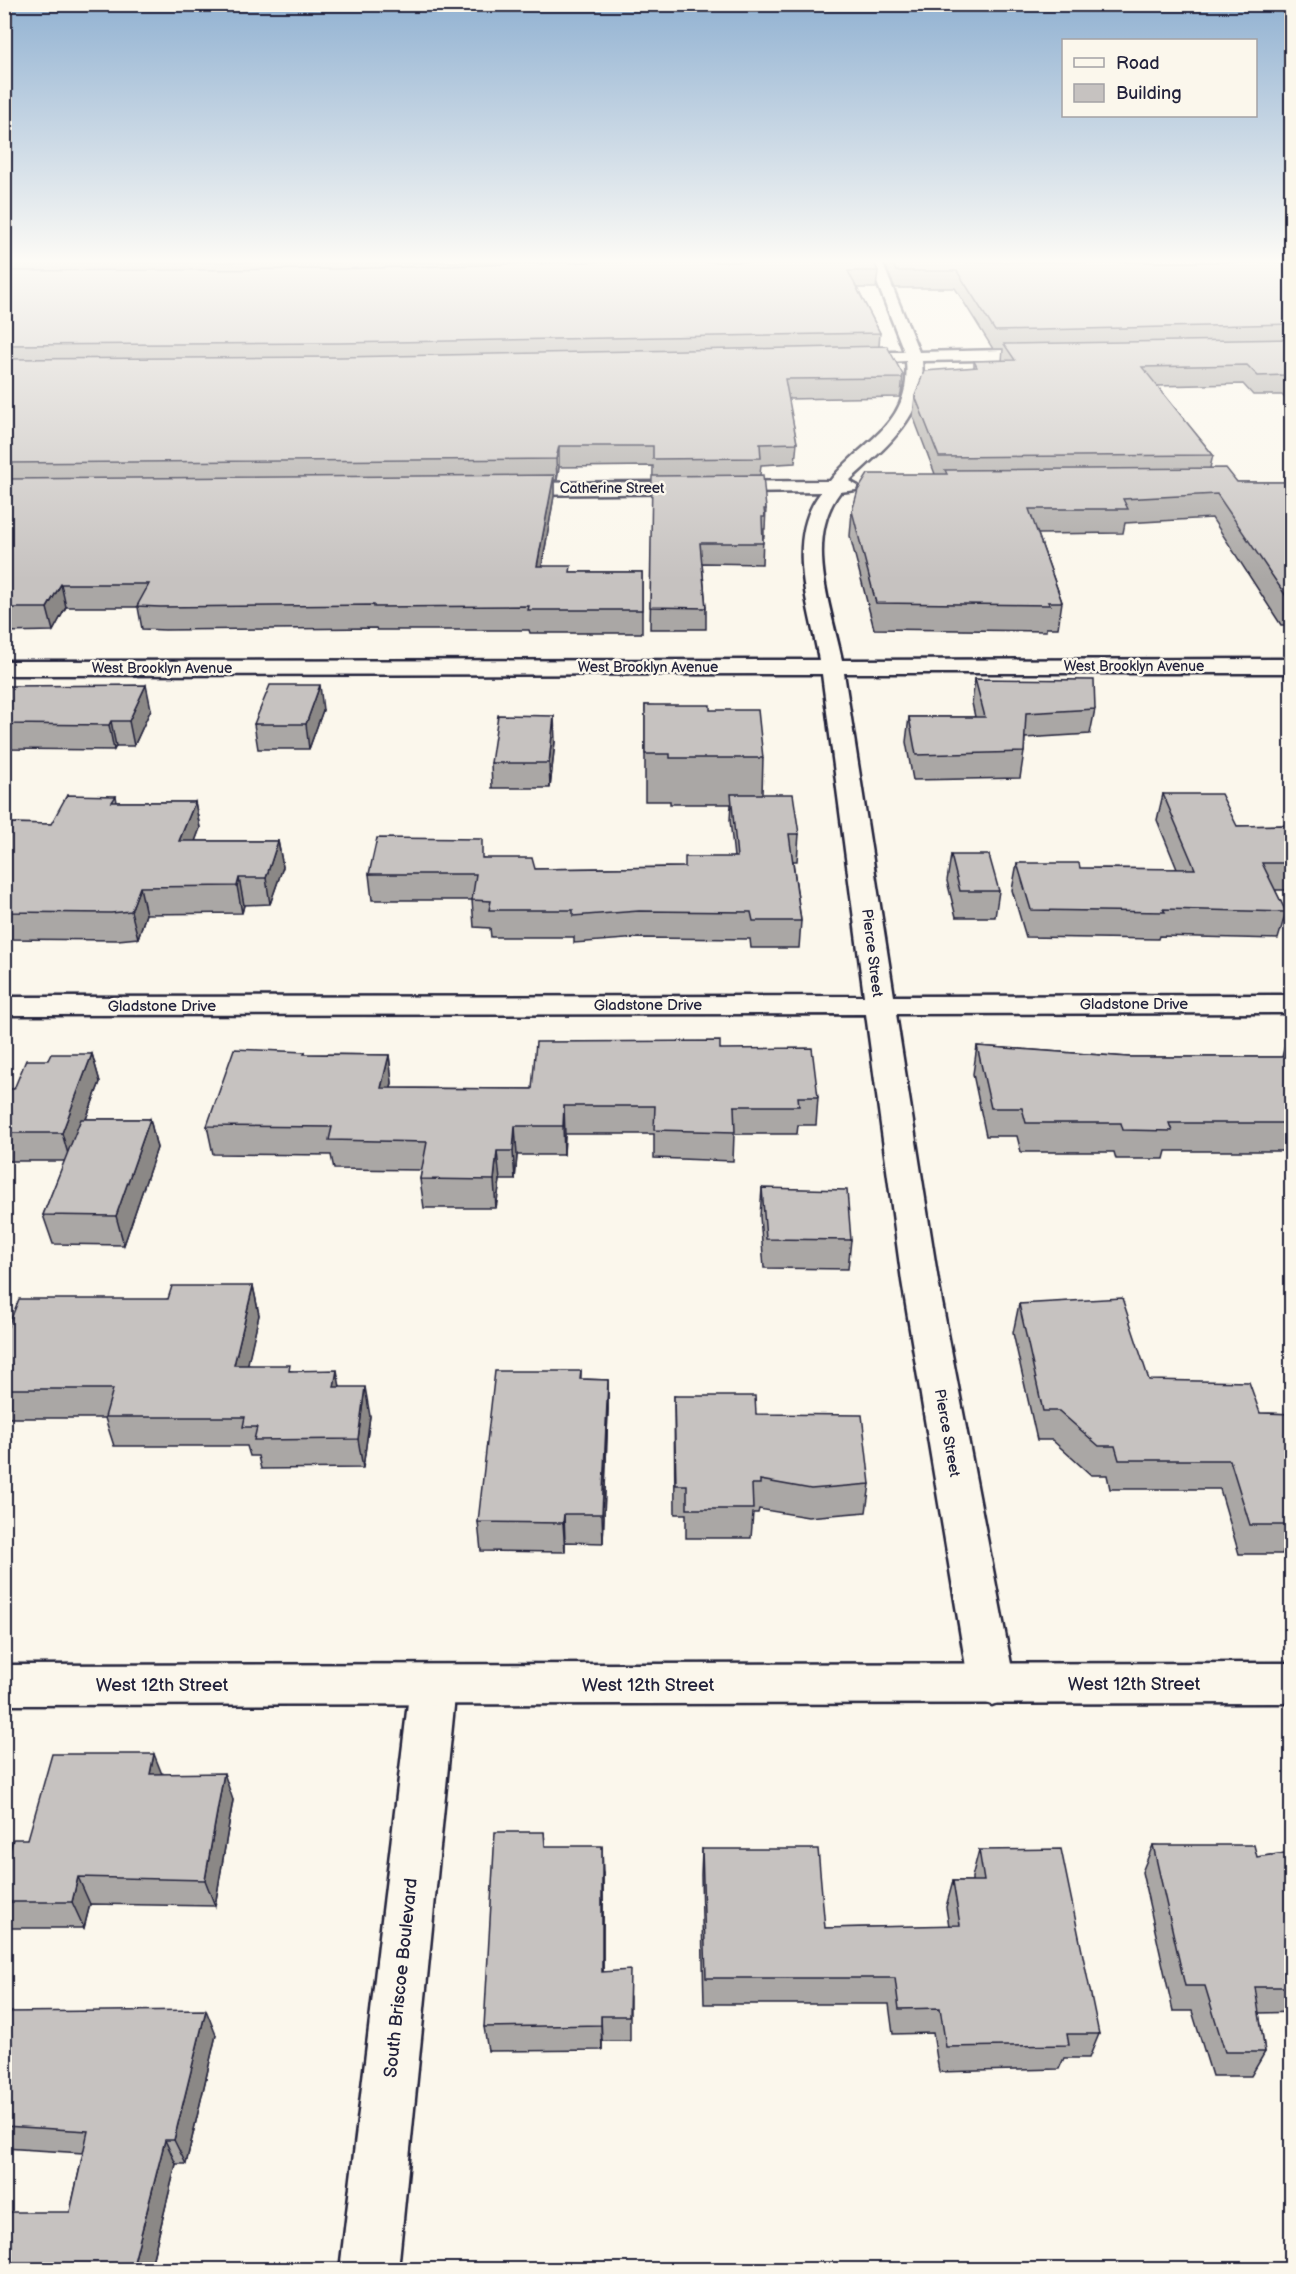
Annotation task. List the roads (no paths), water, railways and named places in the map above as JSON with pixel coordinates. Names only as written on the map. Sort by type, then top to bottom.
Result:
[{"type":"street","name":"Pierce Street","points":[[915,368],[912,398],[904,416],[892,432],[832,486],[819,505],[812,527],[812,559],[832,666],[921,1284],[992,1685]]},
{"type":"street","name":"Catherine Street","points":[[496,489],[867,486]]},
{"type":"street","name":"West Brooklyn Avenue","points":[[4,668],[1292,666]]},
{"type":"street","name":"Gladstone Drive","points":[[4,1006],[1292,1004]]},
{"type":"street","name":"West 12th Street","points":[[4,1685],[1292,1683]]},
{"type":"street","name":"South Briscoe Boulevard","points":[[369,2270],[433,1686]]}]
